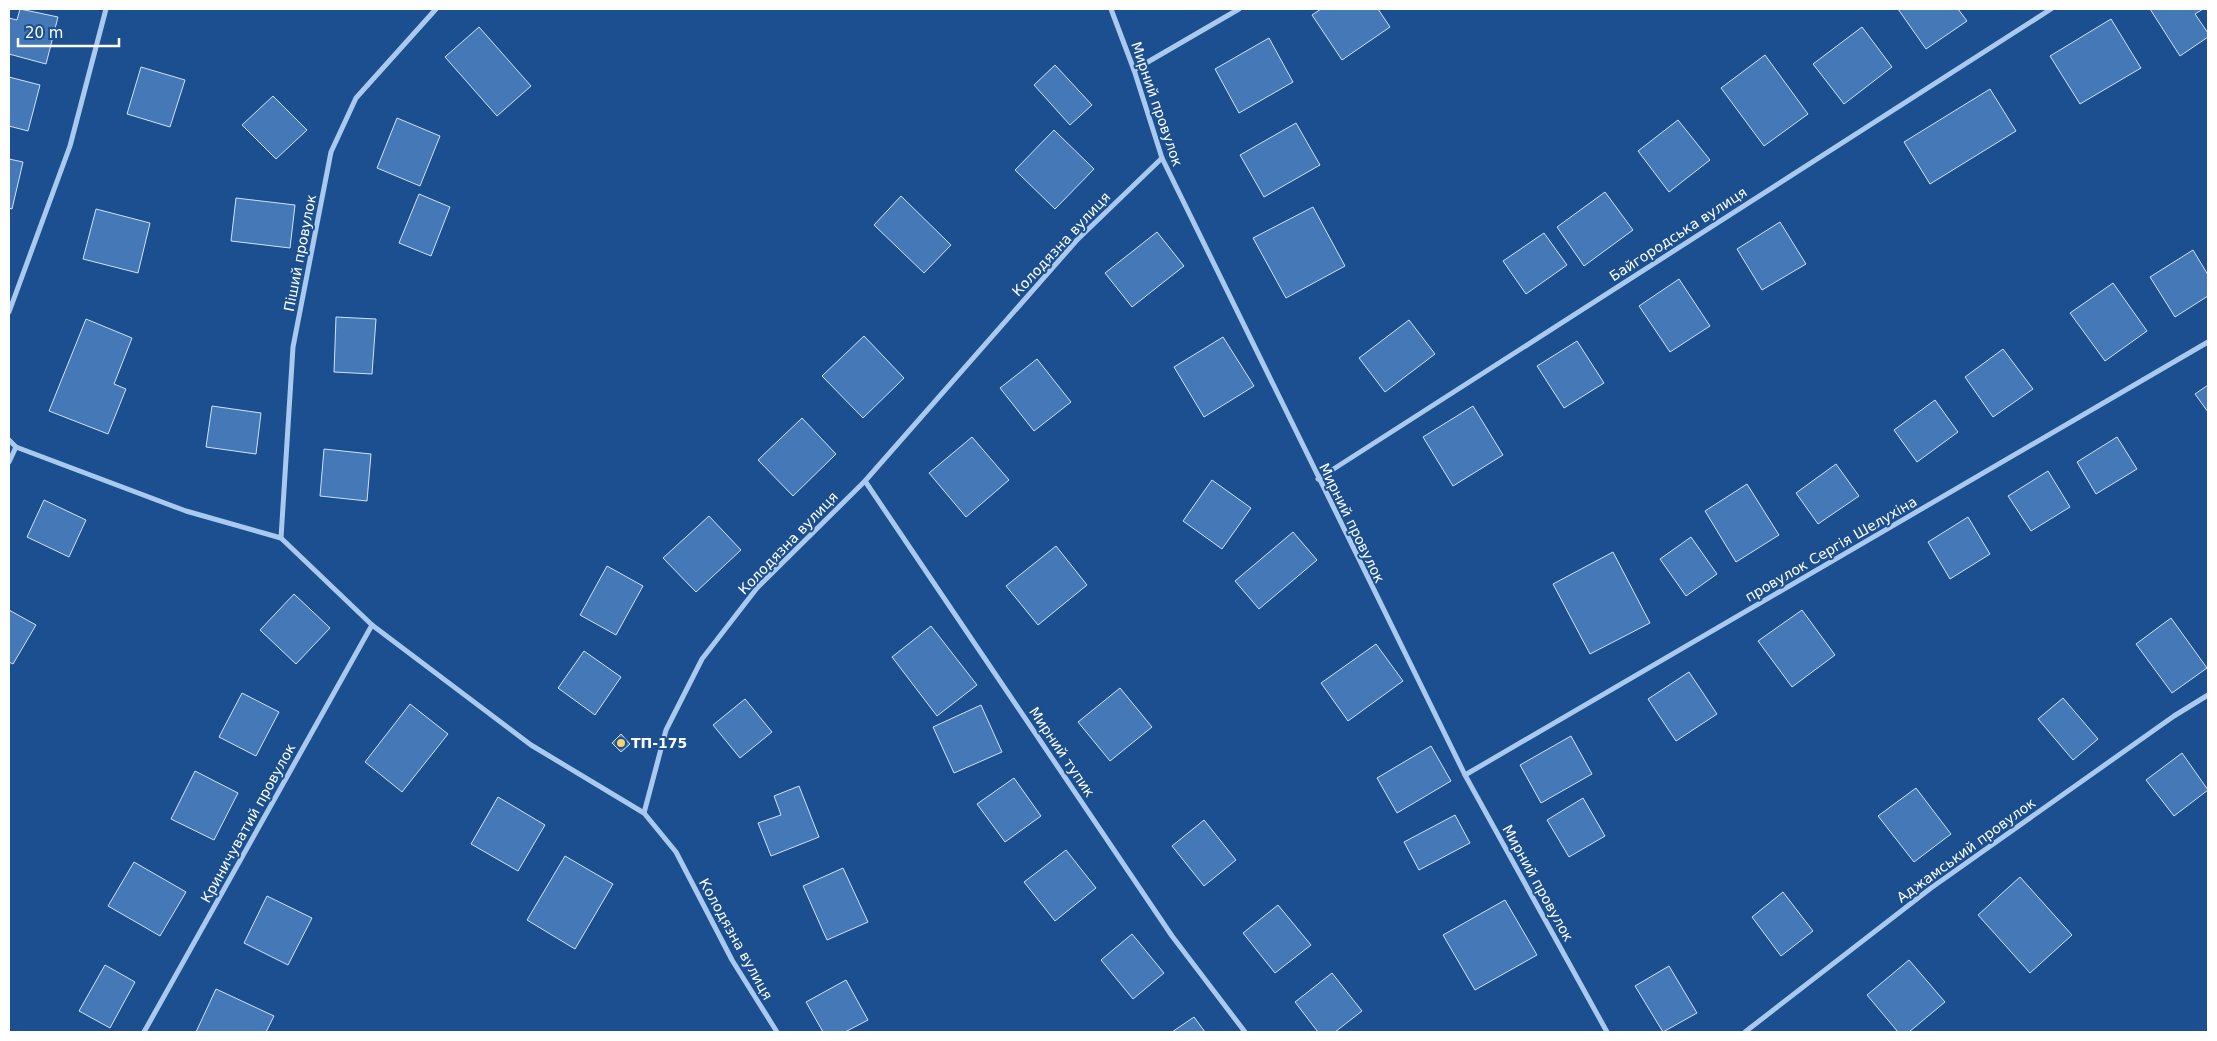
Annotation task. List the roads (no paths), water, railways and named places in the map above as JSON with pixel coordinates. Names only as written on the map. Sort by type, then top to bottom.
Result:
[{"type":"street","points":[[9,312],[70,146],[106,9]]},
{"type":"street","name":"Піший провулок","points":[[281,538],[293,347],[331,152],[356,98],[436,9]]},
{"type":"street","name":"Мирний провулок","points":[[1111,9],[1134,70],[1162,158],[1465,775],[1607,1032]]},
{"type":"street","points":[[1134,70],[1239,9]]},
{"type":"street","name":"Байгородська вулиця","points":[[1318,479],[2051,9]]},
{"type":"street","name":"Колодязна вулиця","points":[[777,1032],[732,960],[676,852],[644,813],[666,730],[702,659],[757,588],[865,481],[1077,240],[1162,158]]},
{"type":"street","name":"провулок Сергія Шелухіна","points":[[1465,775],[2208,342]]},
{"type":"street","points":[[9,440],[16,447],[186,511],[281,538],[372,625],[531,745],[644,813]]},
{"type":"street","points":[[9,462],[16,447]]},
{"type":"street","name":"Мирний тупик","points":[[865,481],[1172,936],[1245,1032]]},
{"type":"street","name":"Криничуватий провулок","points":[[144,1032],[372,625]]},
{"type":"street","name":"Аджамський провулок","points":[[1745,1032],[1931,888],[2174,716],[2208,695]]},
{"type":"place","name":"ТП-175","points":[[621,743]]}]
